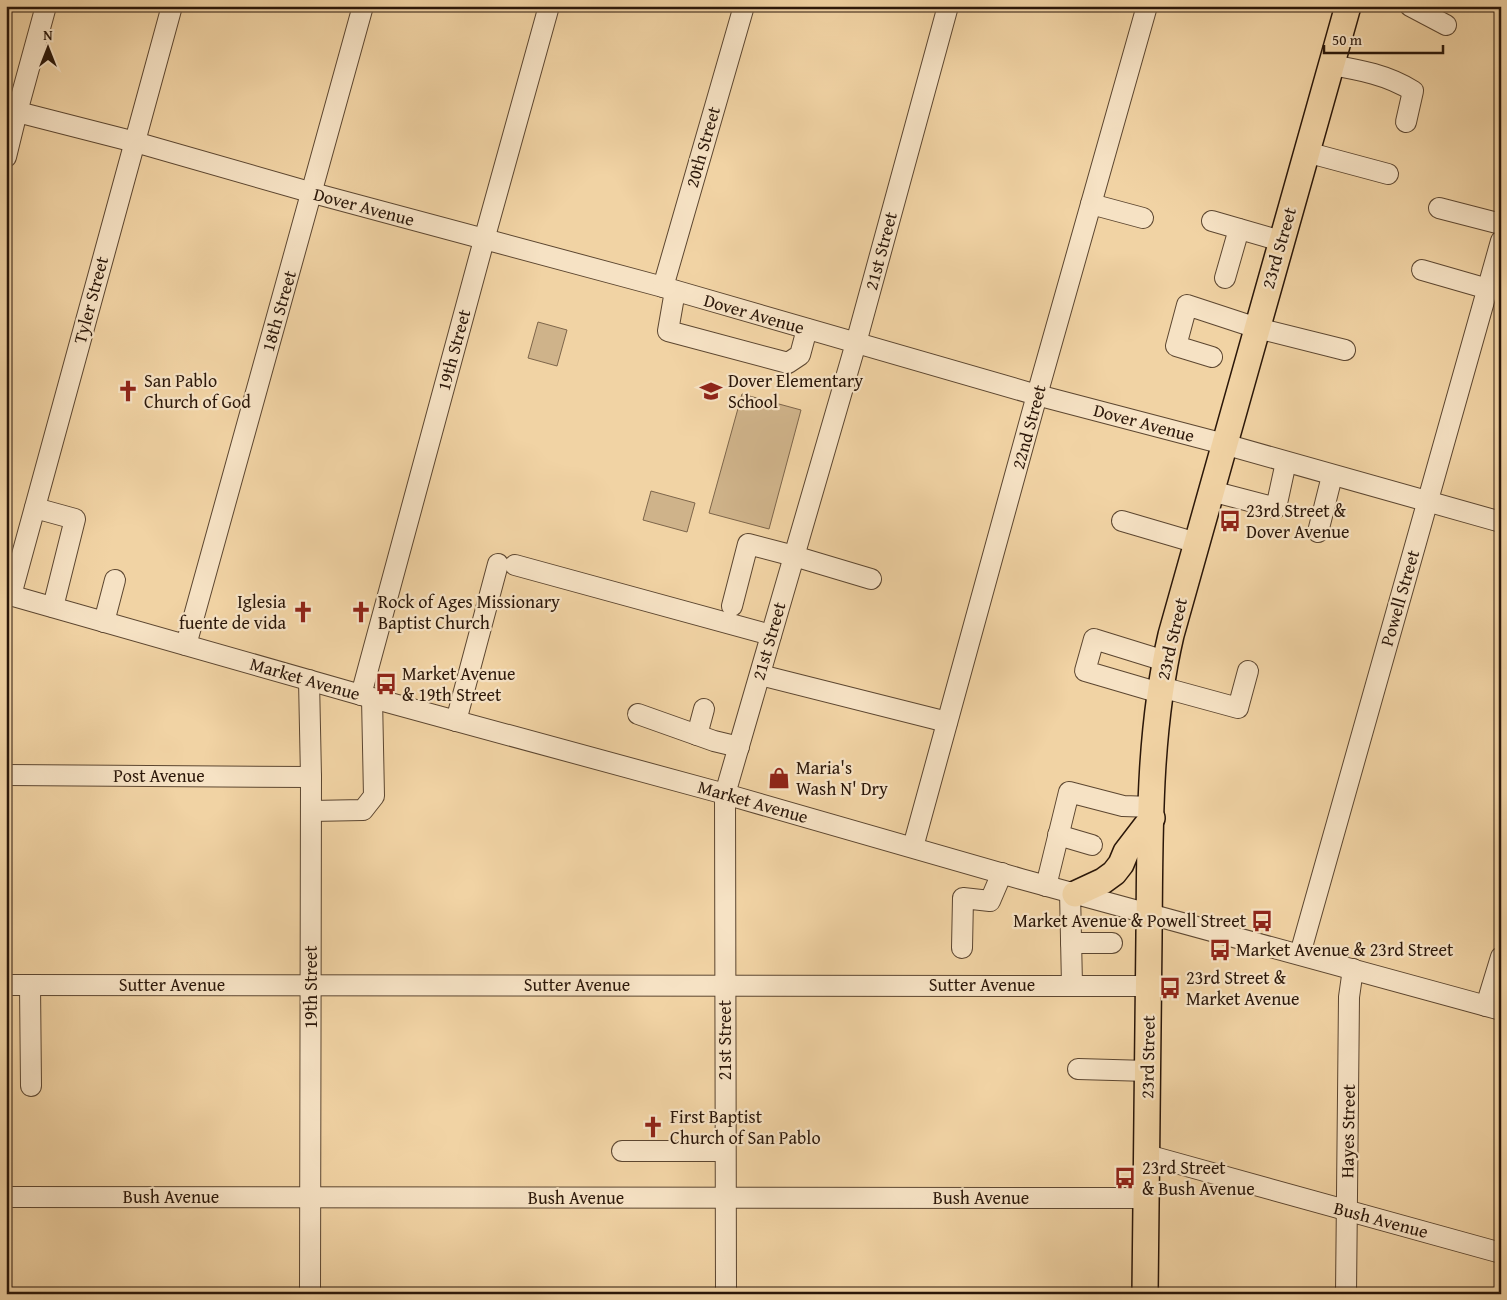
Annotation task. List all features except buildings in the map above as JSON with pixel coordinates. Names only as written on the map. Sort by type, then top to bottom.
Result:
[{"type":"main road","name":"23rd Street","points":[[1145,1294],[1152,812],[1155,735],[1160,690],[1165,661],[1211,491],[1346,7]]},
{"type":"main road","points":[[1072,893],[1103,881],[1114,873],[1152,812]]},
{"type":"street","points":[[6,157],[12,111],[46,6]]},
{"type":"street","name":"Tyler Street","points":[[9,594],[35,508],[172,6]]},
{"type":"street","name":"18th Street","points":[[186,645],[363,6]]},
{"type":"street","name":"19th Street","points":[[312,811],[363,810],[374,796],[366,697],[484,240],[550,6]]},
{"type":"street","name":"20th Street","points":[[744,6],[669,289],[668,331],[788,363],[800,355],[807,329]]},
{"type":"street","name":"21st Street","points":[[726,1294],[725,794],[856,343],[948,6]]},
{"type":"street","name":"22nd Street","points":[[913,847],[1037,395],[1147,6]]},
{"type":"street","points":[[1410,6],[1446,25]]},
{"type":"street","points":[[1331,65],[1371,72],[1401,83],[1413,91],[1406,122]]},
{"type":"street","name":"Dover Avenue","points":[[12,111],[135,142],[312,193],[669,289],[1037,395],[1224,444],[1332,476],[1501,522]]},
{"type":"street","points":[[1306,152],[1388,174]]},
{"type":"street","points":[[1091,204],[1142,218]]},
{"type":"street","points":[[1439,208],[1501,224]]},
{"type":"street","points":[[1212,222],[1282,241]]},
{"type":"street","points":[[1225,278],[1239,229]]},
{"type":"street","name":"Powell Street","points":[[1300,954],[1501,241]]},
{"type":"street","points":[[1422,270],[1488,289]]},
{"type":"street","points":[[1212,357],[1176,346],[1187,305],[1257,328],[1345,350]]},
{"type":"street","points":[[1211,491],[1276,508],[1286,462]]},
{"type":"street","points":[[1318,532],[1332,476]]},
{"type":"street","points":[[35,508],[75,519],[53,607]]},
{"type":"street","points":[[1122,521],[1197,543]]},
{"type":"street","points":[[732,606],[748,544],[871,579]]},
{"type":"street","points":[[456,721],[506,564],[771,635]]},
{"type":"street","points":[[104,622],[115,580]]},
{"type":"street","name":"Market Avenue","points":[[9,594],[366,697],[725,794],[1046,886],[1493,1008]]},
{"type":"street","points":[[1165,661],[1094,639],[1085,671],[1238,708],[1248,672]]},
{"type":"street","points":[[760,675],[947,722]]},
{"type":"street","name":"19th Street","points":[[308,680],[312,777],[310,1294]]},
{"type":"street","points":[[697,735],[704,709]]},
{"type":"street","points":[[638,714],[697,735],[739,747]]},
{"type":"street","name":"Post Avenue","points":[[6,775],[312,777]]},
{"type":"street","points":[[1046,886],[1069,792],[1152,812]]},
{"type":"street","points":[[1058,835],[1092,845]]},
{"type":"street","points":[[962,948],[963,898],[990,901],[1002,873]]},
{"type":"street","points":[[1072,893],[1072,986]]},
{"type":"street","points":[[1071,943],[1112,943]]},
{"type":"street","points":[[1493,1008],[1501,957]]},
{"type":"street","name":"Hayes Street","points":[[1346,1294],[1349,997],[1353,969]]},
{"type":"street","name":"Sutter Avenue","points":[[6,985],[1149,986]]},
{"type":"street","points":[[30,985],[31,1086]]},
{"type":"street","points":[[1078,1069],[1148,1070]]},
{"type":"street","points":[[622,1151],[726,1151]]},
{"type":"street","name":"Bush Avenue","points":[[1146,1155],[1501,1253]]},
{"type":"street","name":"Bush Avenue","points":[[6,1197],[1146,1198]]},
{"type":"shaded area","points":[[538,322],[567,330],[557,366],[528,358]]},
{"type":"shaded area","points":[[742,394],[801,410],[769,529],[709,513]]},
{"type":"shaded area","points":[[651,491],[695,503],[687,532],[643,520]]},
{"type":"waterway","points":[[1491,6],[1501,12]]},
{"type":"place","name":"San Pablo Church of God","points":[[128,391]]},
{"type":"place","name":"Dover Elementary School","points":[[711,391]]},
{"type":"place","name":"23rd Street & Dover Avenue","points":[[1230,521]]},
{"type":"place","name":"Iglesia fuente de vida","points":[[303,612]]},
{"type":"place","name":"Rock of Ages Missionary Baptist Church","points":[[361,612]]},
{"type":"place","name":"Market Avenue & 19th Street","points":[[386,684]]},
{"type":"place","name":"Maria's Wash N' Dry","points":[[779,778]]},
{"type":"place","name":"Market Avenue & Powell Street","points":[[1262,921]]},
{"type":"place","name":"Market Avenue & 23rd Street","points":[[1220,950]]},
{"type":"place","name":"23rd Street & Market Avenue","points":[[1170,988]]},
{"type":"place","name":"First Baptist Church of San Pablo","points":[[653,1127]]},
{"type":"place","name":"23rd Street & Bush Avenue","points":[[1125,1178]]}]
